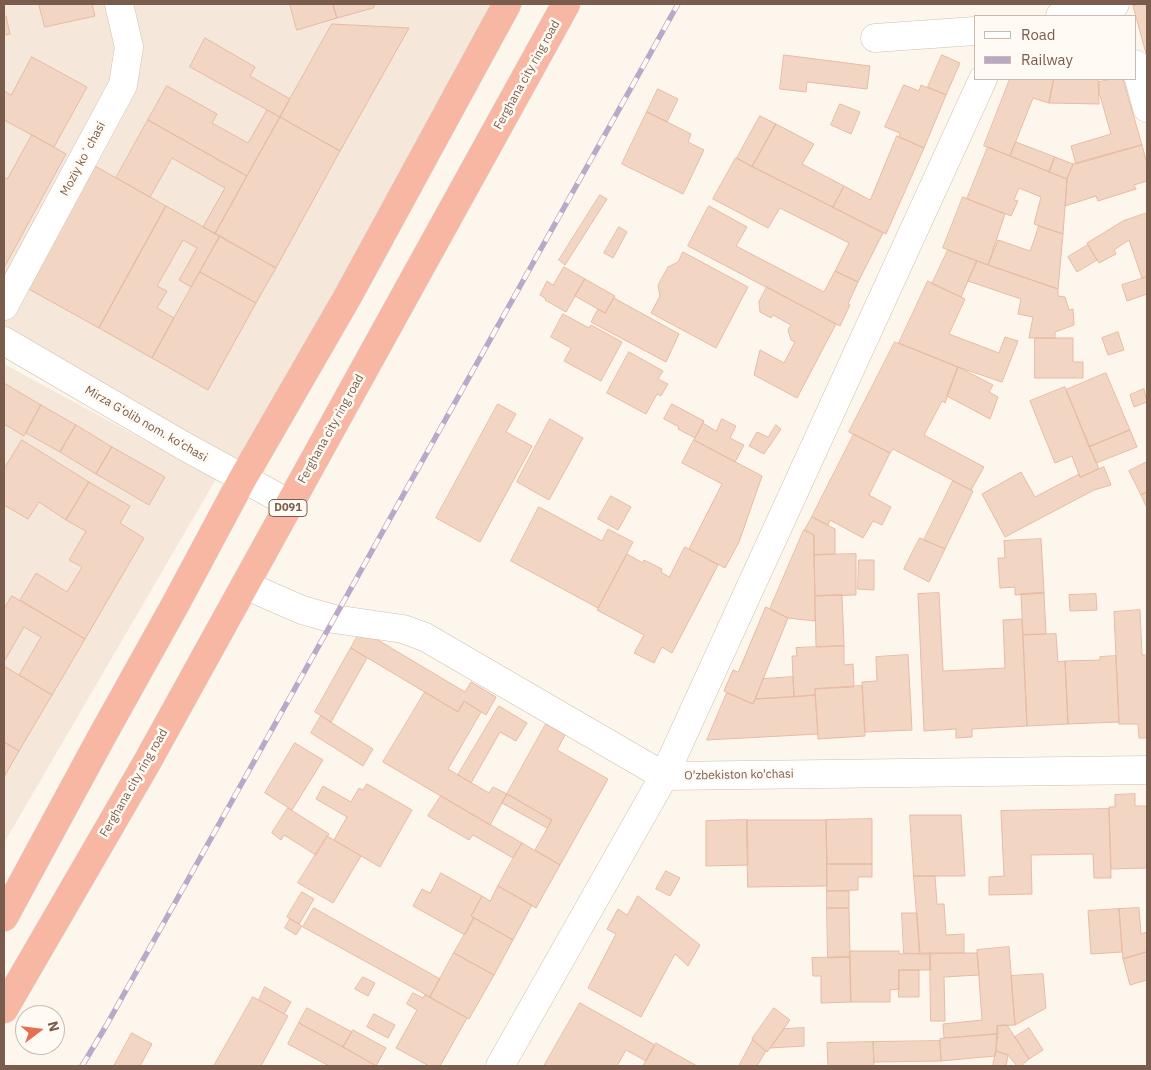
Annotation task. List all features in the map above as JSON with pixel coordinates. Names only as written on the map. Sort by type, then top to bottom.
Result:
[{"type":"highway","points":[[4,917],[243,478],[348,296],[507,4]]},
{"type":"highway","name":"Ferghana city ring road","points":[[4,1009],[146,764],[566,4]]},
{"type":"street","name":"Moziy koʻchasi","points":[[4,306],[122,85],[129,47],[118,4]]},
{"type":"street","points":[[1065,15],[1116,4]]},
{"type":"street","points":[[875,38],[974,30]]},
{"type":"street","points":[[1136,68],[1147,108]]},
{"type":"street","points":[[500,1066],[664,776],[983,80]]},
{"type":"street","name":"Mirza G‘olib nom. ko‘chasi","points":[[4,341],[184,446],[290,504]]},
{"type":"street","points":[[245,585],[302,610],[334,618],[403,629],[425,637],[664,776]]},
{"type":"street","name":"O'zbekiston ko'chasi","points":[[664,776],[1147,770]]},
{"type":"shaded area","points":[[4,4],[520,4],[243,478],[4,350]]},
{"type":"shaded area","points":[[4,364],[216,479],[4,843]]},
{"type":"building","points":[[39,4],[92,4],[95,16],[45,27]]},
{"type":"building","points":[[290,4],[333,4],[337,18],[297,30]]},
{"type":"building","points":[[333,4],[375,4],[373,8],[337,18]]},
{"type":"building","points":[[1147,4],[1147,57],[1136,15],[1133,6]]},
{"type":"building","points":[[4,16],[6,16],[10,34],[4,35]]},
{"type":"building","points":[[332,24],[409,28],[340,151],[280,117]]},
{"type":"building","points":[[205,38],[255,67],[250,76],[290,99],[280,117],[190,67]]},
{"type":"building","points":[[784,55],[870,66],[867,89],[807,82],[806,92],[780,89]]},
{"type":"building","points":[[942,55],[960,63],[946,95],[928,87]]},
{"type":"building","points":[[32,57],[87,87],[54,147],[4,120],[4,91],[11,95]]},
{"type":"building","points":[[1010,80],[1054,80],[1049,103],[1033,98],[1010,156],[984,146]]},
{"type":"building","points":[[1054,80],[1098,80],[1099,104],[1049,103]]},
{"type":"building","points":[[1123,80],[1142,145],[1076,164],[1071,146],[1111,134],[1099,92],[1099,82]]},
{"type":"building","points":[[904,85],[919,91],[921,85],[946,95],[924,148],[899,137],[900,133],[885,127]]},
{"type":"building","points":[[167,86],[217,114],[212,123],[248,143],[267,110],[280,117],[247,176],[148,120]]},
{"type":"building","points":[[658,89],[678,99],[667,122],[647,112]]},
{"type":"building","points":[[840,104],[860,112],[851,134],[831,125]]},
{"type":"building","points":[[647,112],[691,134],[688,142],[704,150],[683,194],[622,164]]},
{"type":"building","points":[[760,116],[776,124],[752,167],[737,158]]},
{"type":"building","points":[[280,117],[340,151],[276,268],[215,234]]},
{"type":"building","points":[[148,120],[247,176],[215,234],[203,227],[225,188],[172,158],[150,197],[116,178]]},
{"type":"building","points":[[776,124],[814,144],[802,164],[844,186],[833,207],[752,167]]},
{"type":"building","points":[[32,135],[66,154],[4,268],[4,178],[7,179]]},
{"type":"building","points":[[897,136],[924,148],[886,234],[833,207],[844,186],[870,200]]},
{"type":"building","points":[[1016,142],[1055,157],[1049,172],[1010,156]]},
{"type":"building","points":[[1142,145],[1147,164],[1147,181],[1134,185],[1136,189],[1098,201],[1096,196],[1065,206],[1067,179],[1073,164]]},
{"type":"building","points":[[988,147],[1067,179],[1063,234],[1034,224],[1041,197],[1019,188],[1014,200],[1018,201],[1011,216],[967,199]]},
{"type":"building","points":[[1055,157],[1073,164],[1067,179],[1049,172]]},
{"type":"building","points":[[736,158],[883,233],[858,282],[835,271],[849,243],[780,208],[768,228],[713,199]]},
{"type":"building","points":[[93,165],[166,206],[99,328],[25,287]]},
{"type":"building","points":[[600,195],[607,199],[565,265],[559,260]]},
{"type":"building","points":[[963,197],[1005,214],[988,265],[943,248]]},
{"type":"building","points":[[166,206],[220,236],[191,287],[179,280],[197,248],[183,240],[157,286],[167,291],[157,308],[174,318],[152,358],[99,328]]},
{"type":"building","points":[[709,206],[747,227],[736,246],[824,292],[835,271],[858,282],[840,326],[688,246]]},
{"type":"building","points":[[1147,213],[1147,277],[1142,278],[1129,240],[1114,250],[1116,254],[1099,263],[1087,243],[1123,221]]},
{"type":"building","points":[[1039,226],[1063,234],[1058,289],[988,265],[998,240],[1030,251]]},
{"type":"building","points":[[619,227],[627,232],[613,258],[604,253]]},
{"type":"building","points":[[220,236],[276,268],[256,303],[200,272]]},
{"type":"building","points":[[1088,245],[1097,260],[1077,272],[1068,257]]},
{"type":"building","points":[[948,250],[977,261],[961,297],[932,284]]},
{"type":"building","points":[[683,252],[748,287],[716,348],[651,313],[660,296],[658,285],[668,267],[678,262]]},
{"type":"building","points":[[977,261],[1058,289],[1058,296],[1065,297],[1069,310],[1073,309],[1074,325],[1055,332],[1055,338],[1029,338],[1033,317],[1018,314],[1021,299],[968,281]]},
{"type":"building","points":[[564,267],[585,279],[566,312],[540,295],[547,281],[553,285]]},
{"type":"building","points":[[200,272],[256,303],[208,390],[152,358]]},
{"type":"building","points":[[1147,277],[1147,294],[1127,301],[1122,285]]},
{"type":"building","points":[[585,279],[615,296],[605,313],[575,296]]},
{"type":"building","points":[[928,281],[965,299],[949,334],[999,353],[1005,337],[1018,341],[1002,382],[958,367],[899,343]]},
{"type":"building","points":[[767,287],[836,324],[797,398],[754,375],[760,350],[784,363],[795,342],[791,340],[788,330],[791,325],[773,315],[771,318],[760,312],[759,302]]},
{"type":"building","points":[[614,298],[679,334],[666,362],[591,322],[598,309],[605,313]]},
{"type":"building","points":[[563,314],[589,328],[591,325],[622,342],[601,381],[564,361],[571,348],[551,337]]},
{"type":"building","points":[[1118,332],[1124,350],[1108,355],[1102,338]]},
{"type":"building","points":[[1035,338],[1073,338],[1073,362],[1083,362],[1083,378],[1035,378]]},
{"type":"building","points":[[895,342],[958,367],[945,403],[942,401],[924,435],[984,467],[971,490],[893,449],[890,453],[849,432]]},
{"type":"building","points":[[629,352],[663,371],[658,379],[668,384],[661,396],[657,394],[646,414],[607,393]]},
{"type":"building","points":[[958,367],[993,385],[989,392],[998,397],[990,419],[947,396]]},
{"type":"building","points":[[1106,373],[1130,430],[1089,447],[1066,390]]},
{"type":"building","points":[[4,383],[41,405],[24,436],[4,424]]},
{"type":"building","points":[[1065,387],[1099,469],[1080,477],[1072,456],[1055,463],[1030,401]]},
{"type":"building","points":[[1144,389],[1147,402],[1134,407],[1130,395]]},
{"type":"building","points":[[498,404],[516,414],[506,432],[532,446],[480,542],[436,518]]},
{"type":"building","points":[[672,404],[704,421],[695,438],[664,419]]},
{"type":"building","points":[[41,405],[76,425],[60,452],[26,433]]},
{"type":"building","points":[[550,419],[583,438],[549,500],[517,482]]},
{"type":"building","points":[[722,419],[736,426],[730,438],[744,445],[735,462],[694,440],[703,423],[716,431]]},
{"type":"building","points":[[76,425],[112,447],[96,474],[60,452]]},
{"type":"building","points":[[776,425],[781,429],[764,454],[749,446],[757,432],[768,437]]},
{"type":"building","points":[[1130,430],[1137,447],[1096,463],[1089,447]]},
{"type":"building","points":[[854,434],[890,453],[869,495],[891,507],[882,525],[873,521],[863,538],[830,520],[828,525],[812,517]]},
{"type":"building","points":[[22,440],[89,482],[66,520],[39,502],[28,519],[4,505],[4,469]]},
{"type":"building","points":[[694,440],[762,476],[739,542],[725,568],[689,549],[722,484],[682,463]]},
{"type":"building","points":[[112,447],[165,477],[149,505],[96,474]]},
{"type":"building","points":[[1147,462],[1147,492],[1141,495],[1129,471]]},
{"type":"building","points":[[1104,467],[1111,485],[1094,490],[1005,537],[982,494],[1021,472],[1035,497],[1079,474],[1080,477]]},
{"type":"building","points":[[953,481],[973,491],[945,549],[924,540]]},
{"type":"building","points":[[89,482],[130,506],[120,523],[144,538],[85,639],[20,600],[36,573],[67,592],[82,567],[69,560],[86,531],[66,520]]},
{"type":"building","points":[[1147,492],[1147,508],[1141,495]]},
{"type":"building","points":[[611,496],[631,507],[618,530],[598,519]]},
{"type":"building","points":[[539,507],[602,541],[608,529],[633,542],[598,608],[511,561]]},
{"type":"building","points":[[812,517],[835,529],[835,554],[814,555],[814,535],[805,530]]},
{"type":"building","points":[[804,530],[814,535],[815,621],[788,618],[770,609]]},
{"type":"building","points":[[920,538],[945,549],[929,582],[904,569]]},
{"type":"building","points":[[1041,539],[1044,593],[1015,595],[1015,587],[1000,588],[998,558],[1005,558],[1004,541]]},
{"type":"building","points":[[685,547],[718,565],[672,653],[662,647],[654,663],[634,653],[644,635],[597,610],[627,554],[643,563],[644,560],[662,569],[661,572],[669,577]]},
{"type":"building","points":[[856,554],[856,595],[815,596],[814,555]]},
{"type":"building","points":[[859,560],[874,560],[874,590],[858,589]]},
{"type":"building","points":[[939,593],[943,671],[1005,668],[1003,620],[1022,619],[1027,726],[972,729],[972,737],[956,738],[956,729],[924,731],[918,594]]},
{"type":"building","points":[[1044,593],[1046,634],[1023,635],[1021,594]]},
{"type":"building","points":[[1096,594],[1097,610],[1070,611],[1069,595]]},
{"type":"building","points":[[842,595],[844,646],[816,647],[815,596]]},
{"type":"building","points":[[12,596],[85,639],[52,695],[19,675],[41,637],[24,627],[4,660],[4,609]]},
{"type":"building","points":[[766,607],[788,618],[753,704],[724,691],[733,670],[738,672]]},
{"type":"building","points":[[1140,610],[1142,655],[1147,655],[1147,738],[1139,738],[1138,724],[1119,724],[1114,612]]},
{"type":"building","points":[[361,630],[465,692],[471,682],[496,697],[486,715],[464,701],[458,712],[351,648]]},
{"type":"building","points":[[1056,634],[1058,662],[1065,661],[1068,724],[1027,726],[1023,635]]},
{"type":"building","points":[[844,646],[844,665],[853,664],[854,687],[815,689],[815,695],[794,697],[792,656],[797,656],[796,648]]},
{"type":"building","points":[[351,648],[367,658],[331,722],[315,712]]},
{"type":"building","points":[[908,655],[912,730],[865,732],[862,682],[877,681],[876,657]]},
{"type":"building","points":[[1116,656],[1119,722],[1068,724],[1065,661],[1100,660],[1100,657]]},
{"type":"building","points":[[4,666],[52,695],[19,751],[4,742]]},
{"type":"building","points":[[793,677],[794,697],[755,699],[763,679]]},
{"type":"building","points":[[862,686],[865,736],[818,739],[815,689]]},
{"type":"building","points":[[425,692],[458,712],[464,701],[481,712],[448,769],[489,793],[493,787],[507,794],[490,825],[383,762]]},
{"type":"building","points":[[727,693],[753,704],[755,699],[815,695],[818,734],[707,740]]},
{"type":"building","points":[[499,706],[527,723],[516,741],[500,732],[471,783],[458,775]]},
{"type":"building","points":[[321,716],[373,749],[363,766],[311,733]]},
{"type":"building","points":[[546,724],[565,735],[557,750],[608,779],[560,865],[535,850],[552,820],[507,794]]},
{"type":"building","points":[[4,742],[19,751],[4,777]]},
{"type":"building","points":[[295,743],[323,760],[292,810],[265,793]]},
{"type":"building","points":[[367,784],[412,810],[380,867],[334,840],[347,817],[316,799],[323,786],[351,802],[359,788],[363,790]]},
{"type":"building","points":[[507,794],[552,820],[547,828],[502,803]]},
{"type":"building","points":[[1135,794],[1135,806],[1147,806],[1147,868],[1111,869],[1109,807],[1115,807],[1115,795]]},
{"type":"building","points":[[441,796],[522,843],[513,858],[473,835],[469,840],[428,816]]},
{"type":"building","points":[[288,808],[329,834],[316,855],[284,835],[281,840],[272,833]]},
{"type":"building","points":[[1109,809],[1111,878],[1094,878],[1093,854],[1031,855],[1032,894],[989,895],[989,877],[1004,876],[1001,811]]},
{"type":"building","points":[[910,815],[961,815],[965,876],[914,876]]},
{"type":"building","points":[[872,819],[872,864],[827,864],[826,820]]},
{"type":"building","points":[[747,820],[826,820],[827,886],[748,887]]},
{"type":"building","points":[[747,820],[748,865],[706,866],[706,821]]},
{"type":"building","points":[[327,836],[361,856],[333,903],[298,883]]},
{"type":"building","points":[[522,843],[560,865],[536,908],[498,886]]},
{"type":"building","points":[[827,864],[872,864],[872,877],[858,877],[858,890],[827,891]]},
{"type":"building","points":[[666,871],[680,878],[670,896],[656,889]]},
{"type":"building","points":[[441,873],[482,896],[471,916],[474,918],[465,935],[413,906],[422,889],[430,893]]},
{"type":"building","points":[[914,876],[935,876],[937,904],[944,904],[946,935],[964,934],[964,953],[920,954]]},
{"type":"building","points":[[498,886],[532,905],[513,940],[471,916],[482,896],[490,901]]},
{"type":"building","points":[[827,891],[849,891],[849,908],[827,908]]},
{"type":"building","points":[[302,892],[314,899],[299,924],[287,917]]},
{"type":"building","points":[[638,896],[700,945],[688,966],[675,954],[641,1017],[588,988],[616,934],[607,929],[618,909],[627,915]]},
{"type":"building","points":[[314,908],[440,979],[430,997],[303,927]]},
{"type":"building","points":[[827,908],[849,908],[850,957],[828,958]]},
{"type":"building","points":[[1139,908],[1141,934],[1147,932],[1147,952],[1123,959],[1119,909]]},
{"type":"building","points":[[1119,909],[1122,952],[1091,954],[1088,911]]},
{"type":"building","points":[[902,913],[917,913],[920,954],[904,953]]},
{"type":"building","points":[[474,918],[513,940],[494,975],[454,953]]},
{"type":"building","points":[[290,919],[302,926],[296,935],[285,928]]},
{"type":"building","points":[[1009,947],[1015,1025],[997,1026],[998,1034],[944,1038],[943,1024],[982,1020],[977,950]]},
{"type":"building","points":[[850,951],[899,951],[899,954],[930,953],[931,970],[899,970],[899,989],[890,990],[890,1002],[851,1002]]},
{"type":"building","points":[[1147,952],[1147,980],[1130,985],[1123,959]]},
{"type":"building","points":[[454,953],[494,975],[469,1019],[430,997]]},
{"type":"building","points":[[930,953],[977,953],[979,975],[944,977],[945,1021],[931,1021]]},
{"type":"building","points":[[850,957],[851,1002],[821,1003],[821,976],[813,976],[812,958]]},
{"type":"building","points":[[899,970],[919,970],[919,997],[899,997]]},
{"type":"building","points":[[1043,974],[1046,1008],[1015,1025],[1011,976]]},
{"type":"building","points":[[363,977],[375,983],[368,996],[355,989]]},
{"type":"building","points":[[265,987],[291,1002],[284,1014],[259,1000]]},
{"type":"building","points":[[413,993],[423,998],[425,995],[467,1018],[440,1066],[429,1066],[396,1048],[417,1010],[407,1004]]},
{"type":"building","points":[[253,997],[288,1016],[261,1066],[214,1066]]},
{"type":"building","points":[[580,1003],[655,1045],[646,1061],[626,1050],[617,1066],[544,1066]]},
{"type":"building","points":[[307,1008],[352,1032],[343,1047],[299,1023]]},
{"type":"building","points":[[774,1008],[790,1020],[767,1052],[752,1039]]},
{"type":"building","points":[[374,1014],[395,1025],[388,1038],[367,1027]]},
{"type":"building","points":[[299,1023],[377,1066],[329,1066],[288,1044]]},
{"type":"building","points":[[1007,1025],[1029,1059],[1021,1066],[1017,1066],[1008,1055],[996,1051],[997,1026]]},
{"type":"building","points":[[804,1028],[804,1046],[770,1048],[784,1029]]},
{"type":"building","points":[[1029,1028],[1043,1050],[1029,1059],[1015,1037]]},
{"type":"building","points":[[353,1030],[386,1048],[376,1066],[343,1047]]},
{"type":"building","points":[[132,1033],[152,1044],[140,1066],[114,1066]]},
{"type":"building","points":[[998,1034],[995,1056],[941,1061],[940,1039]]},
{"type":"building","points":[[753,1040],[766,1051],[757,1066],[739,1066]]},
{"type":"building","points":[[940,1041],[941,1061],[874,1062],[873,1042]]},
{"type":"building","points":[[873,1042],[874,1066],[828,1066],[827,1043]]},
{"type":"building","points":[[656,1043],[697,1066],[643,1066]]},
{"type":"building","points":[[996,1051],[1008,1055],[1006,1066],[993,1066]]},
{"type":"railway","points":[[82,1066],[678,4]]}]
